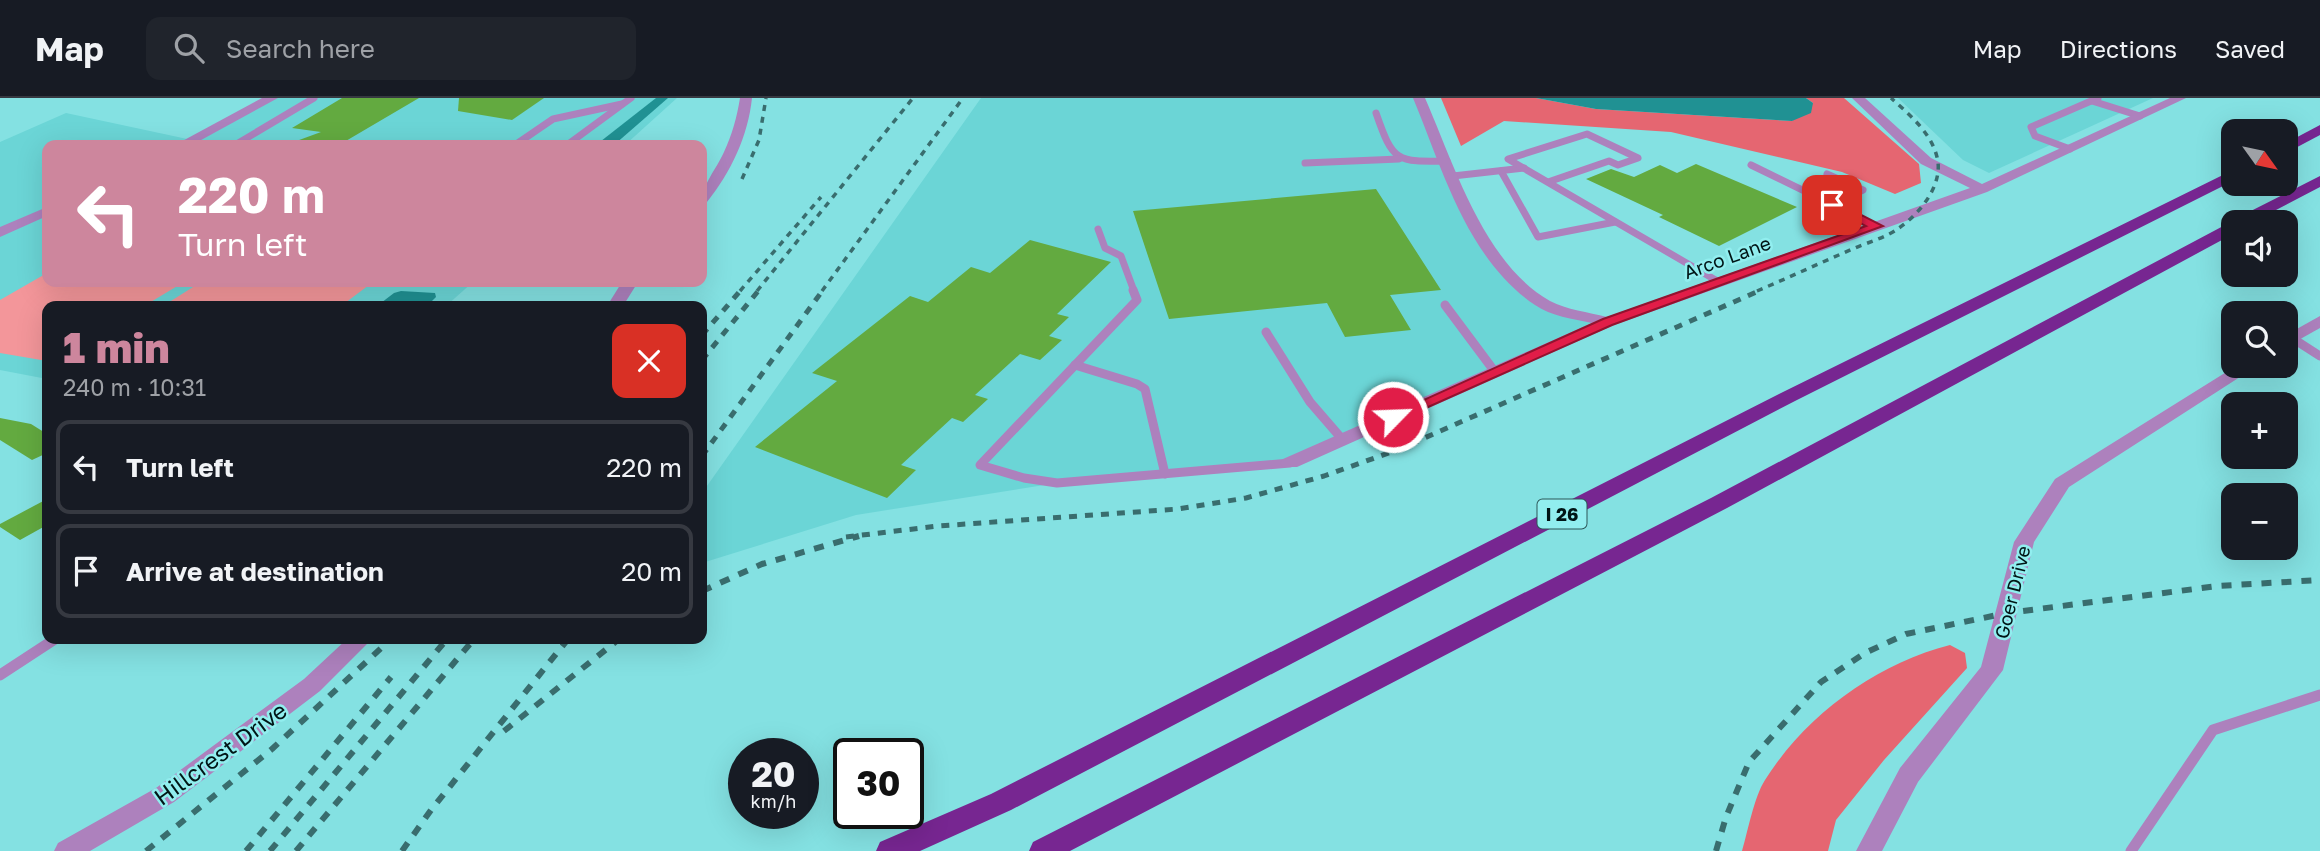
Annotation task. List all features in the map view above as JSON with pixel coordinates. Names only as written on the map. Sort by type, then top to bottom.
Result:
[{"type":"highway","points":[[2298,143],[2320,131]]},
{"type":"highway","points":[[2264,210],[2320,181]]},
{"type":"highway","name":"I 26","points":[[890,851],[1001,802],[1788,397],[2221,182]]},
{"type":"highway","points":[[2287,210],[2320,196]]},
{"type":"highway","points":[[1043,851],[1706,509],[2221,233]]},
{"type":"highway","points":[[2174,258],[2221,238]]},
{"type":"street","points":[[192,140],[272,98]]},
{"type":"street","points":[[707,190],[744,120],[746,98]]},
{"type":"street","points":[[1419,98],[1482,239],[1507,273],[1542,303],[1608,322]]},
{"type":"street","points":[[1858,98],[1926,161],[1982,189]]},
{"type":"street","name":"Arco Lane","points":[[1290,463],[1608,322],[1982,189],[2180,98]]},
{"type":"street","points":[[0,233],[42,213]]},
{"type":"street","points":[[2298,334],[2320,321]]},
{"type":"street","name":"Goer Drive","points":[[1868,851],[1909,775],[1992,670],[2024,542],[2062,483],[2229,378]]},
{"type":"street","name":"Hillcrest Drive","points":[[67,851],[165,795],[312,685],[356,644]]},
{"type":"lane","points":[[243,140],[314,98]]},
{"type":"lane","points":[[575,140],[631,98]]},
{"type":"lane","points":[[2070,149],[2035,136],[2031,127],[2095,99],[2140,116]]},
{"type":"lane","points":[[522,140],[553,119],[622,104]]},
{"type":"lane","points":[[1376,113],[1390,153],[1399,159]]},
{"type":"lane","points":[[1548,182],[1609,161],[1618,165],[1637,158],[1587,134],[1508,159],[1719,282]]},
{"type":"lane","points":[[1305,163],[1399,159],[1416,162],[1447,161]]},
{"type":"lane","points":[[1751,165],[1877,226]]},
{"type":"lane","points":[[1453,176],[1524,168]]},
{"type":"lane","points":[[1501,171],[1538,237],[1615,222]]},
{"type":"lane","points":[[1827,174],[1863,190],[1832,205]]},
{"type":"lane","points":[[1098,229],[1105,248],[1121,256],[1137,300],[980,465],[1024,478],[1057,483],[1290,463]]},
{"type":"lane","points":[[1445,305],[1495,372]]},
{"type":"lane","points":[[1266,332],[1301,393],[1319,418],[1342,439]]},
{"type":"lane","points":[[2298,345],[2320,356]]},
{"type":"lane","points":[[1075,365],[1137,384],[1145,389],[1164,474]]},
{"type":"lane","points":[[0,675],[47,644]]},
{"type":"lane","points":[[2131,851],[2214,730],[2320,695]]},
{"type":"shaded area","points":[[272,98],[677,98],[631,140],[192,140]]},
{"type":"shaded area","points":[[656,98],[668,98],[620,140],[602,140]]},
{"type":"shaded area","points":[[981,98],[1419,98],[1482,239],[1542,303],[1608,322],[1290,463],[1057,483],[856,515],[707,561],[707,486]]},
{"type":"shaded area","points":[[1441,98],[1536,98],[1596,109],[1792,121],[1813,103],[1806,98],[1844,98],[1919,164],[1921,183],[1895,194],[1842,172],[1671,132],[1504,121],[1461,146]]},
{"type":"shaded area","points":[[1536,98],[1806,98],[1813,103],[1811,113],[1792,121],[1596,109]]},
{"type":"shaded area","points":[[1898,98],[2153,98],[1989,173],[1963,160]]},
{"type":"shaded area","points":[[66,113],[192,140],[42,140],[42,287],[467,287],[452,301],[42,301],[42,378],[0,370],[0,142]]},
{"type":"shaded area","points":[[42,276],[42,287],[176,287],[152,301],[42,301],[42,360],[0,353],[0,300]]},
{"type":"shaded area","points":[[193,287],[366,287],[348,301],[171,301]]},
{"type":"shaded area","points":[[394,293],[435,293],[436,297],[432,301],[384,301]]},
{"type":"shaded area","points":[[1950,645],[1965,653],[1967,668],[1884,760],[1836,820],[1828,851],[1742,851],[1761,787],[1801,734],[1845,695],[1870,679],[1896,665]]},
{"type":"building","points":[[342,98],[419,98],[348,140],[299,140],[321,132],[292,128]]},
{"type":"building","points":[[459,98],[544,98],[512,120],[458,111]]},
{"type":"building","points":[[1696,164],[1797,207],[1719,246],[1659,217],[1663,215],[1586,179],[1611,169],[1634,177],[1660,165],[1677,173]]},
{"type":"building","points":[[1376,189],[1441,290],[1390,295],[1411,330],[1345,337],[1327,303],[1169,319],[1133,211]]},
{"type":"building","points":[[1030,240],[1111,262],[1057,314],[1069,317],[1049,336],[1062,340],[1040,360],[1020,354],[975,395],[988,399],[963,422],[952,418],[901,465],[916,470],[887,498],[755,447],[837,381],[812,373],[910,296],[928,302],[971,267],[990,273]]},
{"type":"building","points":[[0,418],[31,424],[42,431],[42,455],[32,460],[0,440]]},
{"type":"building","points":[[42,502],[42,528],[20,540],[0,527],[0,524]]},
{"type":"railway","points":[[742,179],[759,140],[766,98]]},
{"type":"railway","points":[[757,291],[913,98]]},
{"type":"railway","points":[[822,291],[963,98]]},
{"type":"railway","points":[[1757,291],[1889,234],[1907,222],[1927,200],[1938,172],[1936,152],[1920,126],[1891,98]]},
{"type":"railway","points":[[740,291],[821,197]]},
{"type":"railway","points":[[707,329],[741,290]]},
{"type":"railway","points":[[707,354],[759,290]]},
{"type":"railway","points":[[707,449],[823,290]]},
{"type":"railway","points":[[846,537],[938,526],[1178,509],[1246,498],[1324,476],[1397,450],[1761,290]]},
{"type":"railway","points":[[707,589],[762,564],[859,536]]},
{"type":"railway","points":[[1716,851],[1726,817],[1749,762],[1821,682],[1865,653],[1906,634],[2007,613],[2218,586],[2320,580]]},
{"type":"railway","points":[[146,851],[272,749],[386,644]]},
{"type":"railway","points":[[270,851],[443,644]]},
{"type":"railway","points":[[296,851],[470,644]]},
{"type":"railway","points":[[402,851],[431,810],[564,644]]},
{"type":"railway","points":[[504,731],[613,644]]},
{"type":"railway","points":[[246,851],[391,677]]},
{"type":"route","points":[[1393,417],[1608,322],[1877,226],[1832,205]]}]
